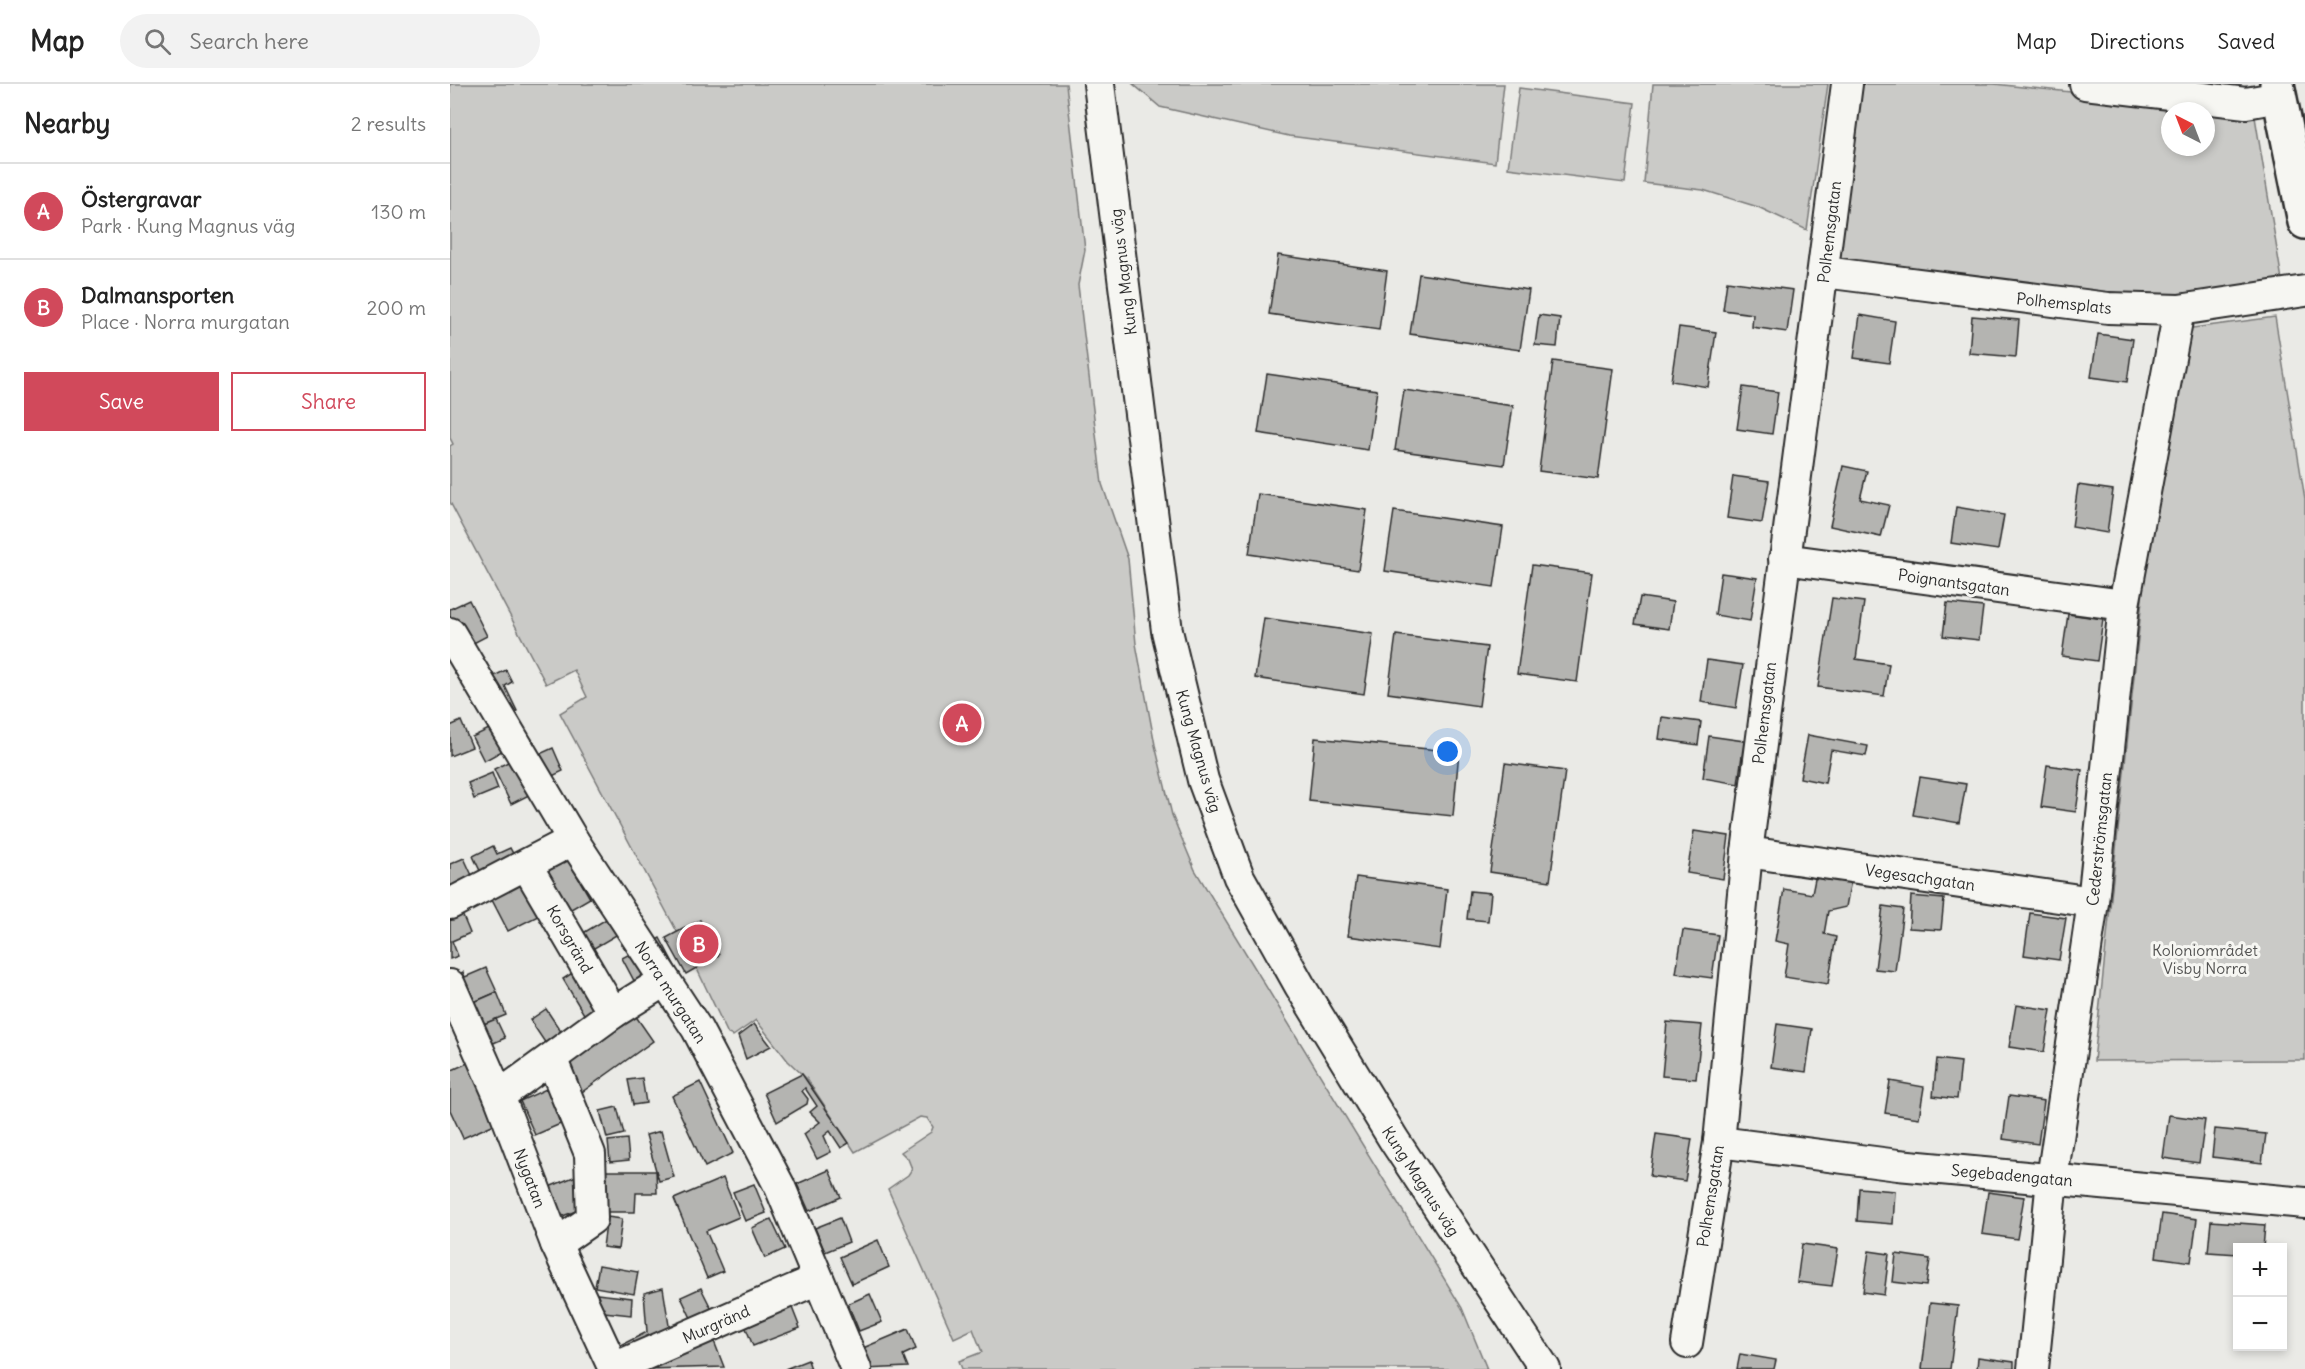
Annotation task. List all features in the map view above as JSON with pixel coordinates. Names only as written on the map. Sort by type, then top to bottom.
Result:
[{"type":"main road","points":[[2278,91],[2305,222]]},
{"type":"street","name":"Kung Magnus väg","points":[[1099,84],[1167,631],[1203,780],[1239,877],[1300,986],[1394,1140],[1545,1369]]},
{"type":"street","name":"Polhemsgatan","points":[[1687,1343],[1719,1142],[1747,852],[1847,84]]},
{"type":"street","points":[[2085,84],[2246,103],[2278,91]]},
{"type":"street","name":"Polhemsplats","points":[[1824,272],[2108,308],[2179,310],[2305,291]]},
{"type":"street","name":"Cederströmsgatan","points":[[2033,1369],[2052,1179],[2093,902],[2124,605],[2179,310]]},
{"type":"street","name":"Poignantsgatan","points":[[1784,559],[2124,605]]},
{"type":"street","name":"Norra murgatan","points":[[450,633],[573,840],[697,1029],[774,1176],[856,1369]]},
{"type":"street","points":[[450,904],[527,866],[573,840]]},
{"type":"street","name":"Vegesachgatan","points":[[1747,852],[2093,902]]},
{"type":"street","name":"Korsgränd","points":[[527,866],[613,1013]]},
{"type":"street","points":[[499,1096],[552,1060],[613,1013],[664,981]]},
{"type":"street","name":"Nygatan","points":[[453,999],[499,1096],[556,1244],[614,1369]]},
{"type":"street","points":[[552,1060],[590,1154],[592,1219],[556,1244]]},
{"type":"street","name":"Segebadengatan","points":[[1719,1142],[1898,1165],[2305,1203]]},
{"type":"street","name":"Murgränd","points":[[614,1369],[818,1279]]},
{"type":"green space","points":[[450,84],[1066,84],[1085,250],[1078,285],[1102,484],[1128,559],[1136,644],[1155,745],[1172,815],[1195,870],[1462,1308],[1487,1369],[962,1369],[959,1361],[982,1352],[973,1329],[954,1338],[888,1189],[908,1175],[912,1169],[908,1159],[901,1152],[931,1132],[933,1127],[927,1118],[920,1117],[855,1152],[807,1079],[788,1061],[756,1020],[733,1036],[728,1034],[697,969],[560,713],[587,697],[574,670],[546,684],[450,502],[450,446],[453,444],[450,438]]},
{"type":"green space","points":[[1133,84],[1504,84],[1495,163],[1289,136],[1160,107]]},
{"type":"green space","points":[[1653,84],[1828,84],[1807,230],[1758,207],[1703,190],[1644,183]]},
{"type":"green space","points":[[1859,84],[1994,84],[2167,102],[2161,102],[2161,156],[2215,156],[2215,107],[2254,111],[2282,280],[2160,302],[1839,259]]},
{"type":"green space","points":[[1519,88],[1635,103],[1625,183],[1508,168]]},
{"type":"green space","name":"Koloniområdet Visby Norra","points":[[2275,317],[2305,499],[2305,1060],[2094,1061],[2170,331]]},
{"type":"building","points":[[1278,255],[1387,271],[1379,330],[1269,314]]},
{"type":"building","points":[[1419,274],[1529,290],[1520,350],[1410,334]]},
{"type":"building","points":[[1727,281],[1793,290],[1787,332],[1752,327],[1753,314],[1723,310]]},
{"type":"building","points":[[1539,315],[1560,318],[1557,347],[1535,345]]},
{"type":"building","points":[[1860,315],[1895,321],[1889,363],[1854,358]]},
{"type":"building","points":[[1972,316],[2019,320],[2016,357],[1969,353]]},
{"type":"building","points":[[1679,327],[1716,332],[1708,387],[1671,381]]},
{"type":"building","points":[[2098,334],[2133,339],[2127,382],[2091,377]]},
{"type":"building","points":[[1553,361],[1613,369],[1598,479],[1539,471]]},
{"type":"building","points":[[1267,374],[1377,390],[1368,450],[1258,433]]},
{"type":"building","points":[[1743,387],[1778,392],[1772,434],[1737,429]]},
{"type":"building","points":[[1404,390],[1513,406],[1504,465],[1395,450]]},
{"type":"building","points":[[1843,466],[1867,471],[1860,499],[1889,505],[1881,537],[1830,526]]},
{"type":"building","points":[[1733,476],[1769,481],[1762,523],[1727,518]]},
{"type":"building","points":[[2078,485],[2113,490],[2107,533],[2072,527]]},
{"type":"building","points":[[1258,494],[1367,510],[1358,570],[1249,554]]},
{"type":"building","points":[[1956,507],[2004,515],[1998,550],[1951,543]]},
{"type":"building","points":[[1394,511],[1503,527],[1494,587],[1385,571]]},
{"type":"building","points":[[1532,565],[1592,573],[1577,682],[1517,674]]},
{"type":"building","points":[[1721,573],[1757,578],[1750,621],[1715,615]]},
{"type":"building","points":[[1640,597],[1673,602],[1669,629],[1635,624]]},
{"type":"building","points":[[1832,598],[1864,602],[1856,659],[1889,664],[1884,696],[1818,687]]},
{"type":"building","points":[[469,600],[487,636],[464,648],[450,620],[450,609]]},
{"type":"building","points":[[1947,603],[1983,607],[1979,640],[1943,636]]},
{"type":"building","points":[[2068,614],[2103,619],[2097,661],[2062,656]]},
{"type":"building","points":[[1264,618],[1373,634],[1364,694],[1255,678]]},
{"type":"building","points":[[1396,635],[1487,647],[1479,706],[1388,693]]},
{"type":"building","points":[[1707,660],[1743,665],[1736,708],[1701,702]]},
{"type":"building","points":[[506,670],[512,682],[505,686],[517,711],[506,716],[488,679]]},
{"type":"building","points":[[1662,717],[1701,722],[1698,745],[1659,739]]},
{"type":"building","points":[[461,721],[472,747],[450,756],[450,726]]},
{"type":"building","points":[[491,728],[502,751],[484,761],[472,737]]},
{"type":"building","points":[[1808,735],[1868,746],[1866,756],[1831,750],[1825,783],[1800,778]]},
{"type":"building","points":[[1709,736],[1744,741],[1738,784],[1703,778]]},
{"type":"building","points":[[1315,738],[1459,752],[1453,816],[1309,801]]},
{"type":"building","points":[[553,748],[563,771],[544,780],[533,757]]},
{"type":"building","points":[[512,760],[529,795],[511,804],[494,769]]},
{"type":"building","points":[[1505,763],[1565,771],[1550,881],[1490,872]]},
{"type":"building","points":[[2047,765],[2082,770],[2076,812],[2041,807]]},
{"type":"building","points":[[492,773],[498,789],[474,799],[468,783]]},
{"type":"building","points":[[1920,777],[1966,784],[1959,823],[1913,815]]},
{"type":"building","points":[[1694,831],[1729,836],[1723,879],[1687,873]]},
{"type":"building","points":[[493,846],[497,854],[510,848],[518,863],[484,879],[473,856]]},
{"type":"building","points":[[565,855],[590,898],[561,915],[536,872]]},
{"type":"building","points":[[464,858],[476,884],[450,895],[450,864]]},
{"type":"building","points":[[1816,874],[1851,880],[1846,907],[1828,911],[1824,934],[1836,937],[1828,984],[1784,977],[1789,944],[1775,941],[1784,889],[1812,894]]},
{"type":"building","points":[[1356,877],[1447,889],[1440,949],[1348,936]]},
{"type":"building","points":[[523,882],[540,915],[508,931],[491,898]]},
{"type":"building","points":[[1470,891],[1491,893],[1488,921],[1467,919]]},
{"type":"building","points":[[1911,896],[1944,899],[1941,930],[1909,928]]},
{"type":"building","points":[[1883,906],[1903,909],[1895,971],[1875,969]]},
{"type":"building","points":[[2030,913],[2066,918],[2059,960],[2024,955]]},
{"type":"building","points":[[462,914],[470,933],[452,941],[458,956],[450,959],[450,920]]},
{"type":"building","points":[[608,918],[618,934],[584,954],[575,938]]},
{"type":"building","points":[[700,920],[719,955],[686,974],[666,938]]},
{"type":"building","points":[[1683,930],[1718,935],[1712,978],[1676,973]]},
{"type":"building","points":[[660,938],[678,972],[640,992],[622,958]]},
{"type":"building","points":[[486,968],[497,992],[465,1006],[452,977],[463,972],[465,977]]},
{"type":"building","points":[[580,968],[606,1010],[588,1021],[563,979]]},
{"type":"building","points":[[497,992],[506,1015],[474,1028],[465,1006]]},
{"type":"building","points":[[2016,1005],[2051,1010],[2044,1052],[2009,1047]]},
{"type":"building","points":[[546,1009],[566,1039],[550,1050],[530,1020]]},
{"type":"building","points":[[635,1015],[653,1041],[582,1092],[563,1066]]},
{"type":"building","points":[[496,1019],[505,1038],[482,1048],[474,1028]]},
{"type":"building","points":[[1667,1022],[1702,1025],[1696,1079],[1662,1076]]},
{"type":"building","points":[[754,1024],[771,1046],[746,1059],[738,1036]]},
{"type":"building","points":[[1777,1024],[1812,1029],[1806,1072],[1771,1067]]},
{"type":"building","points":[[1937,1059],[1961,1062],[1957,1099],[1933,1096]]},
{"type":"building","points":[[472,1061],[499,1122],[463,1138],[450,1110],[450,1071]]},
{"type":"building","points":[[802,1074],[849,1143],[841,1148],[830,1131],[824,1136],[831,1152],[817,1159],[804,1134],[820,1122],[810,1112],[817,1106],[805,1088],[802,1091],[808,1099],[807,1104],[777,1122],[764,1093]]},
{"type":"building","points":[[642,1078],[646,1103],[633,1105],[628,1080]]},
{"type":"building","points":[[1890,1081],[1924,1087],[1919,1118],[1885,1113]]},
{"type":"building","points":[[700,1082],[733,1153],[705,1167],[672,1096]]},
{"type":"building","points":[[557,1084],[572,1119],[535,1135],[520,1101]]},
{"type":"building","points":[[2009,1096],[2044,1101],[2038,1144],[2003,1139]]},
{"type":"building","points":[[617,1107],[624,1134],[607,1138],[600,1111]]},
{"type":"building","points":[[2169,1115],[2205,1120],[2199,1163],[2163,1158]]},
{"type":"building","points":[[2215,1129],[2266,1134],[2262,1163],[2212,1157]]},
{"type":"building","points":[[661,1131],[674,1177],[659,1181],[646,1135]]},
{"type":"building","points":[[1656,1134],[1692,1139],[1685,1181],[1650,1176]]},
{"type":"building","points":[[627,1139],[629,1160],[610,1162],[608,1141]]},
{"type":"building","points":[[829,1170],[841,1197],[809,1211],[797,1184]]},
{"type":"building","points":[[604,1171],[656,1171],[657,1193],[636,1193],[635,1212],[604,1212]]},
{"type":"building","points":[[576,1176],[587,1207],[560,1217],[549,1187]]},
{"type":"building","points":[[723,1178],[739,1217],[706,1231],[723,1271],[707,1278],[674,1199]]},
{"type":"building","points":[[754,1184],[766,1213],[745,1221],[733,1192]]},
{"type":"building","points":[[1859,1188],[1895,1191],[1893,1224],[1857,1221]]},
{"type":"building","points":[[1988,1192],[2024,1197],[2017,1239],[1982,1234]]},
{"type":"building","points":[[2162,1214],[2197,1219],[2191,1262],[2156,1257]]},
{"type":"building","points":[[607,1217],[622,1219],[618,1249],[603,1247]]},
{"type":"building","points":[[840,1218],[849,1242],[825,1252],[815,1228]]},
{"type":"building","points":[[771,1219],[785,1249],[765,1258],[752,1228]]},
{"type":"building","points":[[2211,1221],[2265,1225],[2263,1243],[2233,1243],[2233,1254],[2208,1252]]},
{"type":"building","points":[[878,1240],[889,1267],[852,1284],[840,1257]]},
{"type":"building","points":[[1802,1244],[1838,1249],[1832,1286],[1797,1282]]},
{"type":"building","points":[[1869,1251],[1889,1254],[1884,1295],[1863,1292]]},
{"type":"building","points":[[1896,1254],[1930,1259],[1926,1286],[1893,1282]]},
{"type":"building","points":[[599,1265],[638,1272],[634,1294],[595,1287]]},
{"type":"building","points":[[663,1288],[671,1338],[627,1358],[621,1345],[647,1332],[644,1293]]},
{"type":"building","points":[[701,1288],[716,1318],[678,1324],[691,1318],[681,1297]]},
{"type":"building","points":[[597,1294],[632,1298],[631,1315],[595,1311]]},
{"type":"building","points":[[870,1294],[882,1322],[859,1331],[848,1304]]},
{"type":"building","points":[[1930,1303],[1958,1306],[1950,1369],[1922,1369]]},
{"type":"building","points":[[791,1305],[800,1328],[753,1346],[744,1323]]},
{"type":"building","points":[[908,1329],[916,1349],[903,1355],[908,1367],[864,1369],[856,1351]]},
{"type":"building","points":[[712,1336],[724,1367],[646,1369]]},
{"type":"building","points":[[1740,1354],[1776,1360],[1774,1369],[1737,1369]]},
{"type":"building","points":[[1978,1357],[2014,1362],[2014,1369],[1977,1369]]},
{"type":"building","points":[[808,1360],[811,1369],[785,1369]]},
{"type":"place","name":"Östergravar","points":[[962,723]]},
{"type":"place","name":"Dalmansporten","points":[[699,944]]}]
